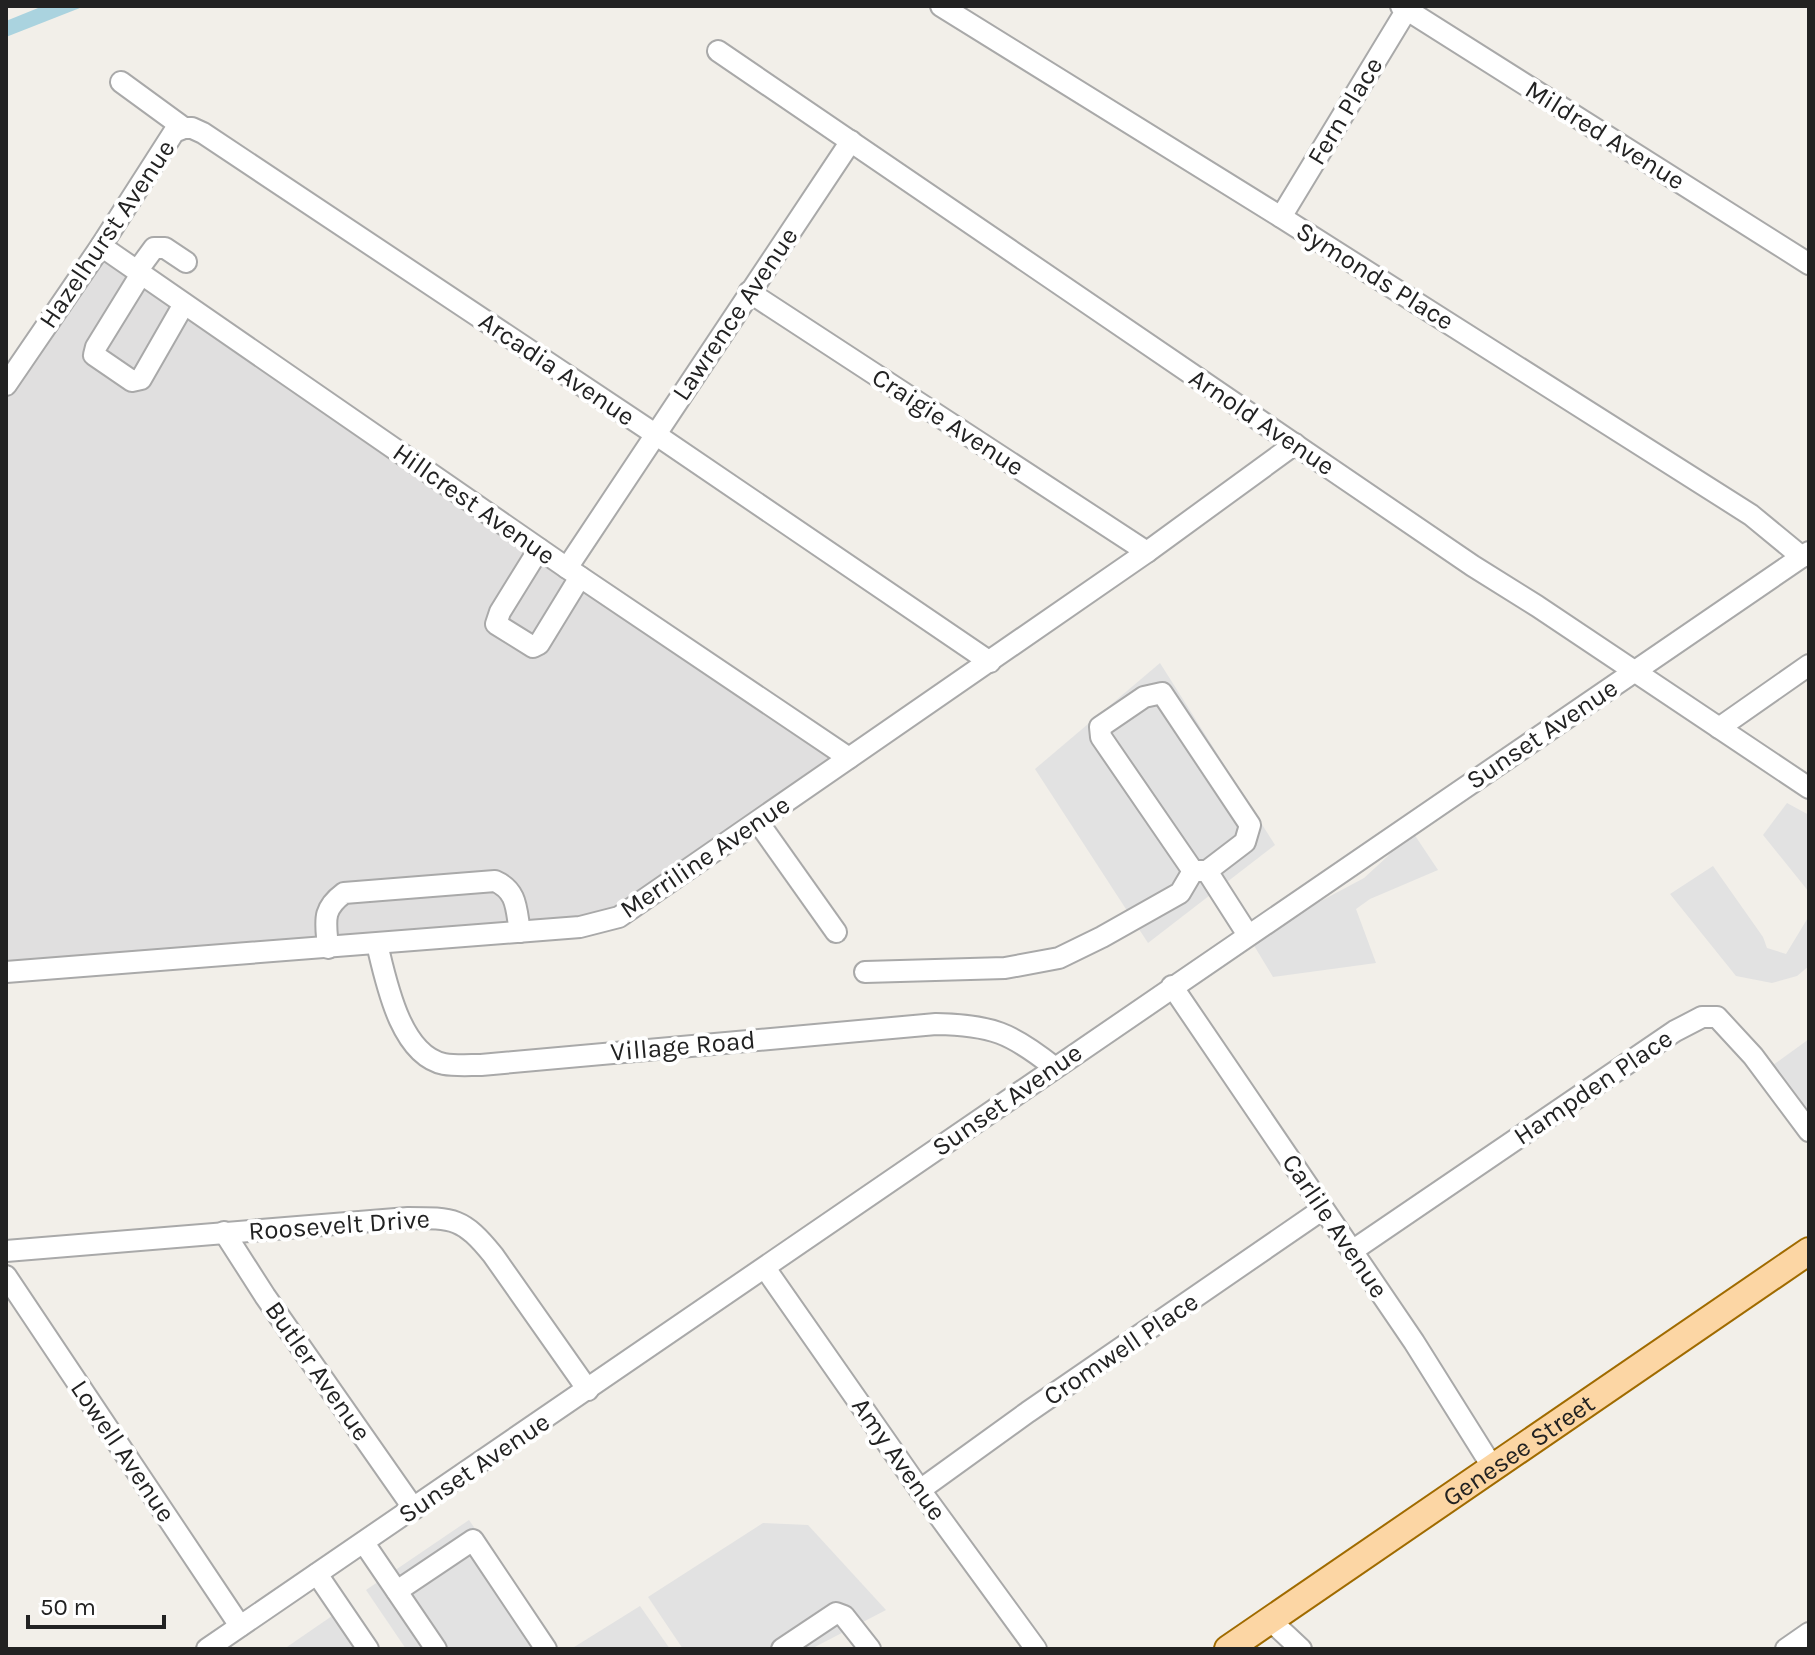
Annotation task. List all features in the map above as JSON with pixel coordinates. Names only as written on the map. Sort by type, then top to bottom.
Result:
[{"type":"main road","name":"Genesee Street","points":[[1228,1649],[1809,1251]]},
{"type":"street","name":"Symonds Place","points":[[941,6],[1751,515],[1805,554]]},
{"type":"street","name":"Fern Place","points":[[1281,217],[1406,7]]},
{"type":"street","name":"Mildred Avenue","points":[[1406,7],[1809,264]]},
{"type":"street","name":"Arnold Avenue","points":[[718,51],[1460,557],[1809,788]]},
{"type":"street","name":"Arcadia Avenue","points":[[121,82],[184,128],[203,133],[655,434],[990,662]]},
{"type":"street","name":"Hazelhurst Avenue","points":[[6,385],[174,132],[184,128]]},
{"type":"street","name":"Lawrence Avenue","points":[[539,549],[500,612],[496,624],[533,647],[539,644],[574,572],[655,434],[851,141]]},
{"type":"street","name":"Hillcrest Avenue","points":[[101,246],[539,549],[849,758]]},
{"type":"street","points":[[184,304],[141,379],[132,381],[94,355],[154,248],[165,248],[186,262]]},
{"type":"street","name":"Craigie Avenue","points":[[749,292],[1147,552]]},
{"type":"street","name":"Merriline Avenue","points":[[6,972],[580,927],[619,917],[990,662],[1295,444]]},
{"type":"street","name":"Sunset Avenue","points":[[207,1649],[1805,554]]},
{"type":"street","points":[[1719,728],[1809,665]]},
{"type":"street","points":[[865,972],[1005,968],[1059,958],[1180,893],[1200,871],[1245,842],[1250,825],[1162,693],[1144,697],[1100,727],[1101,737],[1200,871],[1248,935]]},
{"type":"street","points":[[758,822],[836,932]]},
{"type":"street","points":[[328,948],[326,916],[332,901],[344,893],[495,881],[507,886],[514,898],[520,932]]},
{"type":"street","name":"Village Road","points":[[377,944],[385,980],[403,1029],[418,1051],[444,1064],[481,1065],[936,1024],[973,1024],[1027,1046],[1054,1067]]},
{"type":"street","name":"Carlile Avenue","points":[[1172,986],[1414,1342],[1493,1468]]},
{"type":"street","name":"Hampden Place","points":[[1352,1251],[1675,1031],[1702,1017],[1717,1017],[1753,1056],[1809,1131]]},
{"type":"street","name":"Cromwell Place","points":[[920,1490],[1323,1209]]},
{"type":"street","name":"Roosevelt Drive","points":[[6,1251],[408,1218],[441,1218],[458,1222],[476,1234],[493,1255],[588,1390]]},
{"type":"street","name":"Butler Avenue","points":[[224,1232],[414,1509]]},
{"type":"street","name":"Amy Avenue","points":[[765,1268],[1036,1649]]},
{"type":"street","name":"Lowell Avenue","points":[[6,1276],[240,1626]]},
{"type":"street","points":[[397,1591],[473,1540],[546,1649]]},
{"type":"street","points":[[364,1543],[436,1649]]},
{"type":"street","points":[[317,1574],[368,1649]]},
{"type":"street","points":[[782,1649],[836,1613],[844,1616],[870,1649]]},
{"type":"street","points":[[1270,1620],[1301,1649]]},
{"type":"street","points":[[1786,1649],[1809,1633]]},
{"type":"shaded area","points":[[101,246],[849,758],[619,917],[6,972],[6,385]]},
{"type":"shaded area","points":[[1160,663],[1275,845],[1148,943],[1035,769]]},
{"type":"shaded area","points":[[1787,803],[1809,815],[1809,892],[1763,835]]},
{"type":"shaded area","points":[[1410,828],[1438,870],[1370,899],[1356,909],[1376,963],[1273,977],[1250,939],[1364,878],[1388,856]]},
{"type":"shaded area","points":[[1713,866],[1763,937],[1767,948],[1786,954],[1809,916],[1809,966],[1797,976],[1772,983],[1736,976],[1670,894]]},
{"type":"shaded area","points":[[1809,1039],[1809,1113],[1773,1065]]},
{"type":"shaded area","points":[[469,1520],[559,1649],[406,1649],[366,1590]]},
{"type":"shaded area","points":[[763,1523],[808,1525],[886,1610],[811,1649],[683,1649],[648,1597]]},
{"type":"shaded area","points":[[348,1605],[377,1649],[284,1649]]},
{"type":"shaded area","points":[[640,1606],[670,1649],[571,1649]]},
{"type":"water","points":[[43,6],[85,6],[6,37],[6,21]]}]
